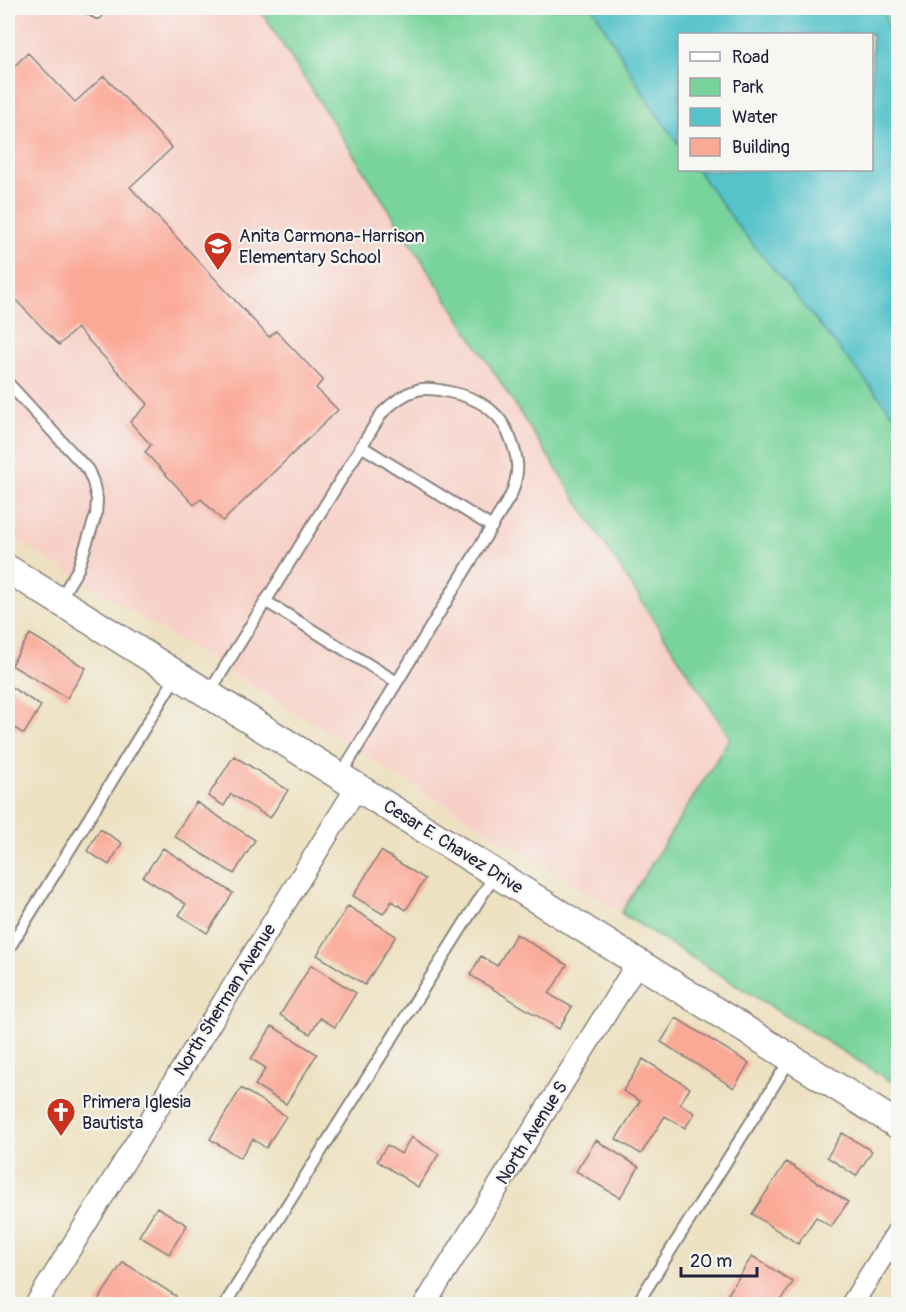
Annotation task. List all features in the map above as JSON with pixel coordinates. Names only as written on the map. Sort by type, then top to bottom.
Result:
[{"type":"street","name":"Cesar E. Chavez Drive","points":[[8,569],[898,1125]]},
{"type":"street","name":"North Sherman Avenue","points":[[36,1305],[349,782]]},
{"type":"street","name":"North Avenue S","points":[[425,1305],[638,962]]},
{"type":"street","points":[[852,1305],[898,1231]]},
{"type":"lane","points":[[8,383],[88,470],[97,499],[96,515],[78,569],[59,601]]},
{"type":"lane","points":[[208,694],[382,413],[403,396],[416,390],[442,390],[476,401],[495,413],[505,427],[514,448],[518,460],[517,475],[511,495],[397,682],[349,782]]},
{"type":"lane","points":[[361,446],[492,527]]},
{"type":"lane","points":[[265,602],[397,682]]},
{"type":"lane","points":[[8,950],[178,675]]},
{"type":"lane","points":[[225,1305],[495,873]]},
{"type":"lane","points":[[637,1305],[791,1058]]},
{"type":"shaded area","name":"Anita Carmona-Harrison Elementary School","points":[[8,8],[259,8],[730,739],[621,913],[8,535]]},
{"type":"green space","points":[[259,8],[898,8],[898,1086],[621,913],[730,738]]},
{"type":"water","points":[[593,8],[884,8],[898,91],[898,420],[738,226],[698,171],[873,171],[873,33],[678,33],[678,144],[649,103]]},
{"type":"building","points":[[28,53],[75,102],[104,76],[172,148],[130,187],[269,337],[276,331],[323,380],[316,388],[338,410],[223,521],[201,499],[194,505],[145,452],[151,445],[130,422],[148,404],[77,328],[59,345],[8,292],[8,72]]},
{"type":"building","points":[[30,634],[86,668],[67,698],[11,665]]},
{"type":"building","points":[[8,685],[41,706],[24,734],[8,724]]},
{"type":"building","points":[[234,756],[288,790],[270,818],[231,794],[224,806],[208,796]]},
{"type":"building","points":[[196,802],[255,840],[234,874],[174,836]]},
{"type":"building","points":[[100,829],[122,843],[109,865],[87,851]]},
{"type":"building","points":[[163,848],[233,893],[207,933],[179,915],[186,904],[143,877]]},
{"type":"building","points":[[381,851],[425,879],[406,910],[392,901],[383,914],[353,896]]},
{"type":"building","points":[[348,906],[396,936],[365,985],[317,955]]},
{"type":"building","points":[[516,934],[567,965],[549,994],[572,1007],[559,1029],[470,975],[481,956],[497,966]]},
{"type":"building","points":[[311,965],[356,993],[335,1027],[320,1018],[310,1034],[280,1015]]},
{"type":"building","points":[[676,1018],[749,1063],[734,1088],[661,1042]]},
{"type":"building","points":[[272,1026],[317,1054],[286,1104],[255,1085],[266,1068],[251,1059]]},
{"type":"building","points":[[643,1059],[690,1088],[680,1104],[695,1113],[685,1128],[665,1116],[641,1154],[616,1139],[640,1101],[623,1091]]},
{"type":"building","points":[[241,1088],[286,1116],[266,1148],[253,1139],[240,1158],[210,1139]]},
{"type":"building","points":[[842,1133],[872,1151],[856,1176],[827,1157]]},
{"type":"building","points":[[411,1137],[439,1154],[418,1187],[377,1161],[387,1145],[401,1154]]},
{"type":"building","points":[[596,1140],[639,1167],[620,1198],[576,1171]]},
{"type":"building","points":[[786,1162],[848,1202],[831,1227],[816,1217],[798,1244],[752,1214]]},
{"type":"building","points":[[157,1207],[187,1225],[169,1254],[139,1236]]},
{"type":"building","points":[[752,1256],[793,1282],[779,1304],[722,1304]]},
{"type":"building","points":[[123,1262],[176,1296],[170,1304],[96,1304]]},
{"type":"place","name":"Anita Carmona-Harrison Elementary School","points":[[218,272]]},
{"type":"place","name":"Primera Iglesia Bautista","points":[[61,1138]]}]
